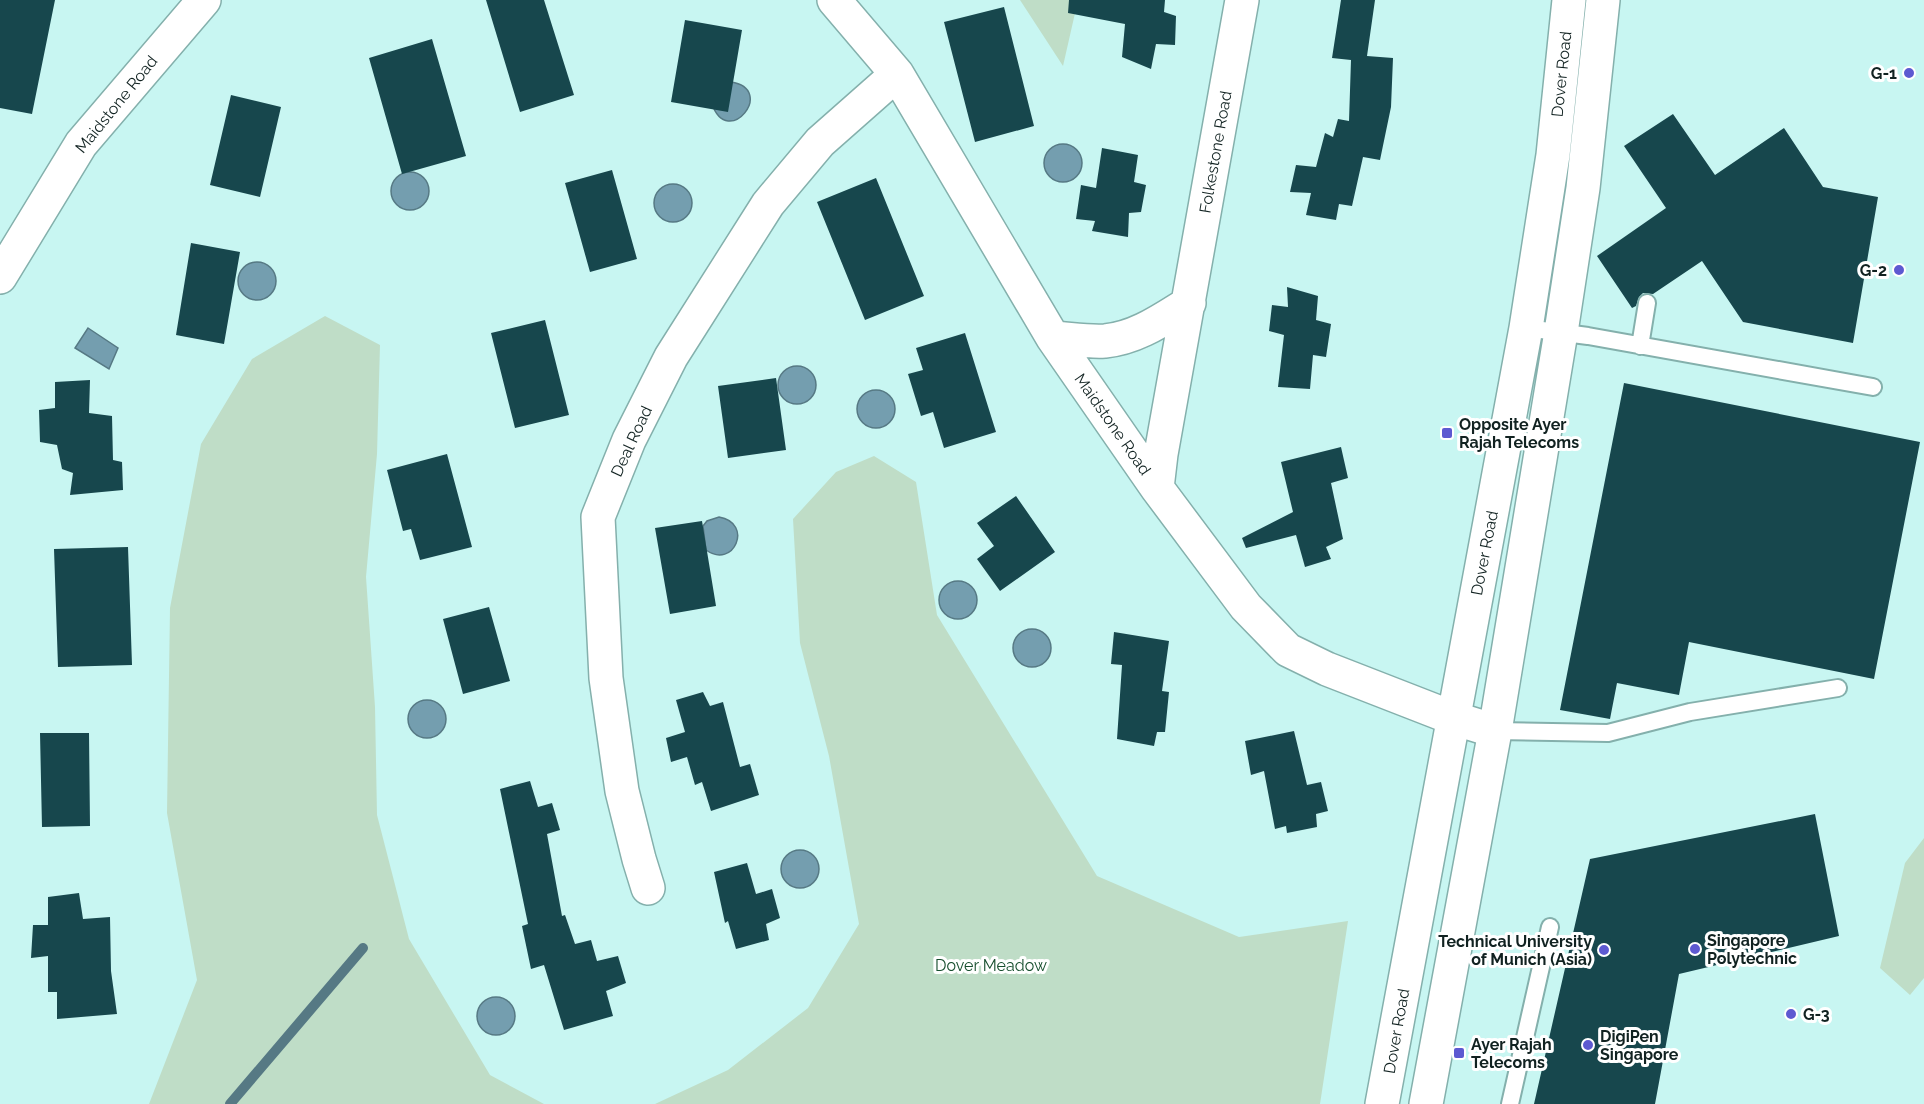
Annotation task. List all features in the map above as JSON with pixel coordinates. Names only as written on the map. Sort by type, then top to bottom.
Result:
[{"type":"street","name":"Maidstone Road","points":[[0,277],[81,144],[204,0]]},
{"type":"street","name":"Maidstone Road","points":[[834,0],[897,74],[1053,338],[1157,489],[1246,607],[1288,650],[1327,669],[1453,718],[1495,731]]},
{"type":"street","name":"Folkestone Road","points":[[1157,489],[1161,454],[1242,0]]},
{"type":"street","name":"Dover Road","points":[[1382,1104],[1526,328],[1553,155],[1569,0]]},
{"type":"street","name":"Dover Road","points":[[1426,1104],[1495,731],[1561,332],[1583,188],[1603,0]]},
{"type":"street","name":"Deal Road","points":[[648,888],[622,791],[606,678],[598,517],[630,440],[671,357],[768,204],[820,142],[897,74]]},
{"type":"street","points":[[1053,338],[1104,341],[1128,336],[1145,330],[1189,303]]},
{"type":"lane","points":[[1640,346],[1647,303]]},
{"type":"lane","points":[[1526,328],[1561,332],[1873,387]]},
{"type":"lane","points":[[1495,731],[1608,733],[1690,712],[1838,688]]},
{"type":"lane","points":[[1510,1104],[1550,927]]},
{"type":"green space","points":[[1020,0],[1078,0],[1063,66]]},
{"type":"green space","points":[[325,316],[380,345],[377,454],[366,577],[375,707],[377,815],[409,939],[490,1075],[544,1104],[149,1104],[197,980],[167,813],[170,608],[201,444],[252,359]]},
{"type":"green space","name":"Dover Meadow","points":[[874,456],[916,482],[937,615],[1097,876],[1239,937],[1348,921],[1320,1104],[655,1104],[728,1070],[808,1008],[859,924],[829,756],[800,643],[793,519],[836,472]]},
{"type":"green space","points":[[1924,838],[1924,978],[1910,995],[1880,968],[1905,863]]},
{"type":"water","points":[[731,82],[744,87],[750,95],[745,113],[737,119],[728,121],[719,117],[712,104]]},
{"type":"water","points":[[1063,144],[1070,145],[1076,150],[1081,156],[1081,170],[1076,176],[1070,181],[1063,182],[1056,181],[1050,176],[1045,170],[1044,163],[1045,156],[1050,150],[1056,145]]},
{"type":"water","points":[[410,172],[417,173],[423,178],[428,184],[428,198],[423,204],[417,209],[410,210],[403,209],[397,204],[392,198],[391,191],[392,184],[397,178],[403,173]]},
{"type":"water","points":[[673,184],[680,185],[686,190],[691,196],[691,210],[686,216],[680,221],[673,222],[666,221],[660,216],[655,210],[654,203],[655,196],[660,190],[666,185]]},
{"type":"water","points":[[257,262],[264,263],[270,268],[275,274],[275,288],[270,294],[264,299],[257,300],[250,299],[244,294],[239,288],[238,281],[239,274],[244,268],[250,263]]},
{"type":"water","points":[[88,328],[118,348],[109,369],[75,348]]},
{"type":"water","points":[[797,366],[804,367],[810,372],[815,378],[815,392],[810,398],[804,403],[797,404],[790,403],[784,398],[779,392],[778,385],[779,378],[784,372],[790,367]]},
{"type":"water","points":[[876,390],[883,391],[889,396],[894,402],[894,416],[889,422],[883,427],[876,428],[869,427],[863,422],[858,416],[857,409],[858,402],[863,396],[869,391]]},
{"type":"water","points":[[719,517],[730,521],[738,535],[732,550],[716,555],[706,550],[703,526],[707,521]]},
{"type":"water","points":[[958,581],[965,582],[971,587],[976,593],[976,607],[971,613],[965,618],[958,619],[951,618],[945,613],[940,607],[939,600],[940,593],[945,587],[951,582]]},
{"type":"water","points":[[1032,629],[1039,630],[1045,635],[1050,641],[1050,655],[1045,661],[1039,666],[1032,667],[1025,666],[1019,661],[1014,655],[1013,648],[1014,641],[1019,635],[1025,630]]},
{"type":"water","points":[[427,700],[434,701],[440,706],[445,712],[445,726],[440,732],[434,737],[427,738],[420,737],[414,732],[409,726],[408,719],[409,712],[414,706],[420,701]]},
{"type":"water","points":[[800,850],[807,851],[813,856],[818,862],[818,876],[813,882],[807,887],[800,888],[793,887],[787,882],[782,876],[781,869],[782,862],[787,856],[793,851]]},
{"type":"water","points":[[496,997],[503,998],[509,1003],[514,1009],[514,1023],[509,1029],[503,1034],[496,1035],[489,1034],[483,1029],[478,1023],[477,1016],[478,1009],[483,1003],[489,998]]},
{"type":"building","points":[[0,0],[55,0],[32,114],[0,108]]},
{"type":"building","points":[[486,0],[544,0],[574,95],[520,112]]},
{"type":"building","points":[[1069,0],[1165,0],[1164,12],[1176,16],[1175,45],[1156,44],[1151,69],[1122,57],[1125,24],[1068,13]]},
{"type":"building","points":[[1341,0],[1375,0],[1367,56],[1393,58],[1391,107],[1380,160],[1363,157],[1352,206],[1339,204],[1336,220],[1306,215],[1311,193],[1290,192],[1296,165],[1316,167],[1325,133],[1333,137],[1338,119],[1349,121],[1351,60],[1332,58]]},
{"type":"building","points":[[1004,7],[1034,126],[975,142],[944,22]]},
{"type":"building","points":[[685,20],[742,30],[728,112],[671,102]]},
{"type":"building","points":[[432,39],[466,156],[402,174],[369,58]]},
{"type":"building","points":[[231,95],[281,107],[260,197],[210,185]]},
{"type":"building","points":[[1673,114],[1715,175],[1784,128],[1823,187],[1878,197],[1853,343],[1743,322],[1702,261],[1653,294],[1643,293],[1636,306],[1632,308],[1597,256],[1666,208],[1624,146]]},
{"type":"building","points":[[1102,148],[1138,155],[1134,182],[1146,185],[1141,212],[1129,213],[1128,237],[1092,231],[1095,221],[1076,219],[1081,185],[1096,188]]},
{"type":"building","points":[[612,170],[637,259],[590,272],[565,183]]},
{"type":"building","points":[[876,178],[924,296],[865,320],[817,202]]},
{"type":"building","points":[[191,243],[240,252],[224,344],[176,335]]},
{"type":"building","points":[[1287,287],[1318,296],[1316,320],[1331,324],[1326,357],[1313,355],[1310,389],[1278,387],[1284,335],[1269,331],[1272,305],[1288,307]]},
{"type":"building","points":[[545,320],[569,415],[515,428],[491,333]]},
{"type":"building","points":[[965,333],[996,432],[944,448],[933,412],[921,416],[908,374],[923,370],[916,348]]},
{"type":"building","points":[[776,378],[786,450],[728,458],[718,386]]},
{"type":"building","points":[[90,380],[89,413],[112,416],[113,460],[122,462],[123,490],[70,495],[73,473],[62,469],[57,445],[40,442],[39,410],[55,408],[55,382]]},
{"type":"building","points":[[1624,383],[1920,442],[1874,679],[1689,642],[1679,695],[1617,683],[1610,719],[1560,710]]},
{"type":"building","points":[[1341,447],[1348,478],[1331,483],[1343,539],[1326,547],[1331,559],[1305,567],[1296,535],[1246,548],[1242,538],[1293,512],[1281,462]]},
{"type":"building","points":[[447,454],[472,547],[420,560],[411,529],[403,531],[387,470]]},
{"type":"building","points":[[1016,496],[1055,552],[1000,591],[977,559],[994,546],[977,523]]},
{"type":"building","points":[[702,521],[716,606],[670,614],[655,528]]},
{"type":"building","points":[[128,547],[132,665],[58,667],[54,549]]},
{"type":"building","points":[[489,607],[510,681],[463,694],[443,619]]},
{"type":"building","points":[[1114,632],[1169,641],[1162,691],[1169,692],[1165,732],[1157,732],[1154,746],[1117,739],[1122,665],[1111,664]]},
{"type":"building","points":[[703,692],[710,706],[723,702],[740,767],[750,764],[759,795],[711,811],[702,782],[695,785],[687,757],[671,762],[666,738],[685,732],[676,700]]},
{"type":"building","points":[[1294,731],[1307,785],[1321,782],[1328,811],[1316,814],[1317,827],[1287,833],[1286,826],[1275,829],[1264,771],[1251,775],[1245,741]]},
{"type":"building","points":[[40,733],[89,733],[90,826],[42,827]]},
{"type":"building","points":[[530,781],[538,807],[552,803],[560,830],[547,834],[562,916],[565,915],[575,944],[591,940],[597,961],[618,956],[626,983],[606,991],[613,1016],[564,1030],[544,965],[531,969],[522,926],[528,924],[500,789]]},
{"type":"building","points":[[1815,814],[1839,936],[1679,974],[1655,1104],[1534,1104],[1590,859]]},
{"type":"building","points":[[747,863],[756,894],[772,889],[780,918],[766,924],[769,940],[736,949],[728,921],[725,923],[714,872]]},
{"type":"building","points":[[79,893],[83,919],[110,917],[111,971],[117,1014],[57,1019],[57,992],[48,992],[48,956],[31,958],[33,925],[48,925],[48,897]]},
{"type":"waterway","points":[[230,1104],[363,948]]},
{"type":"place","name":"G-1","points":[[1909,73]]},
{"type":"place","name":"G-2","points":[[1899,270]]},
{"type":"place","name":"Opposite Ayer Rajah Telecoms","points":[[1447,433]]},
{"type":"place","name":"Singapore Polytechnic","points":[[1695,949]]},
{"type":"place","name":"Technical University of Munich (Asia)","points":[[1604,950]]},
{"type":"place","name":"G-3","points":[[1791,1014]]},
{"type":"place","name":"DigiPen Singapore","points":[[1588,1045]]},
{"type":"place","name":"Ayer Rajah Telecoms","points":[[1459,1053]]}]
